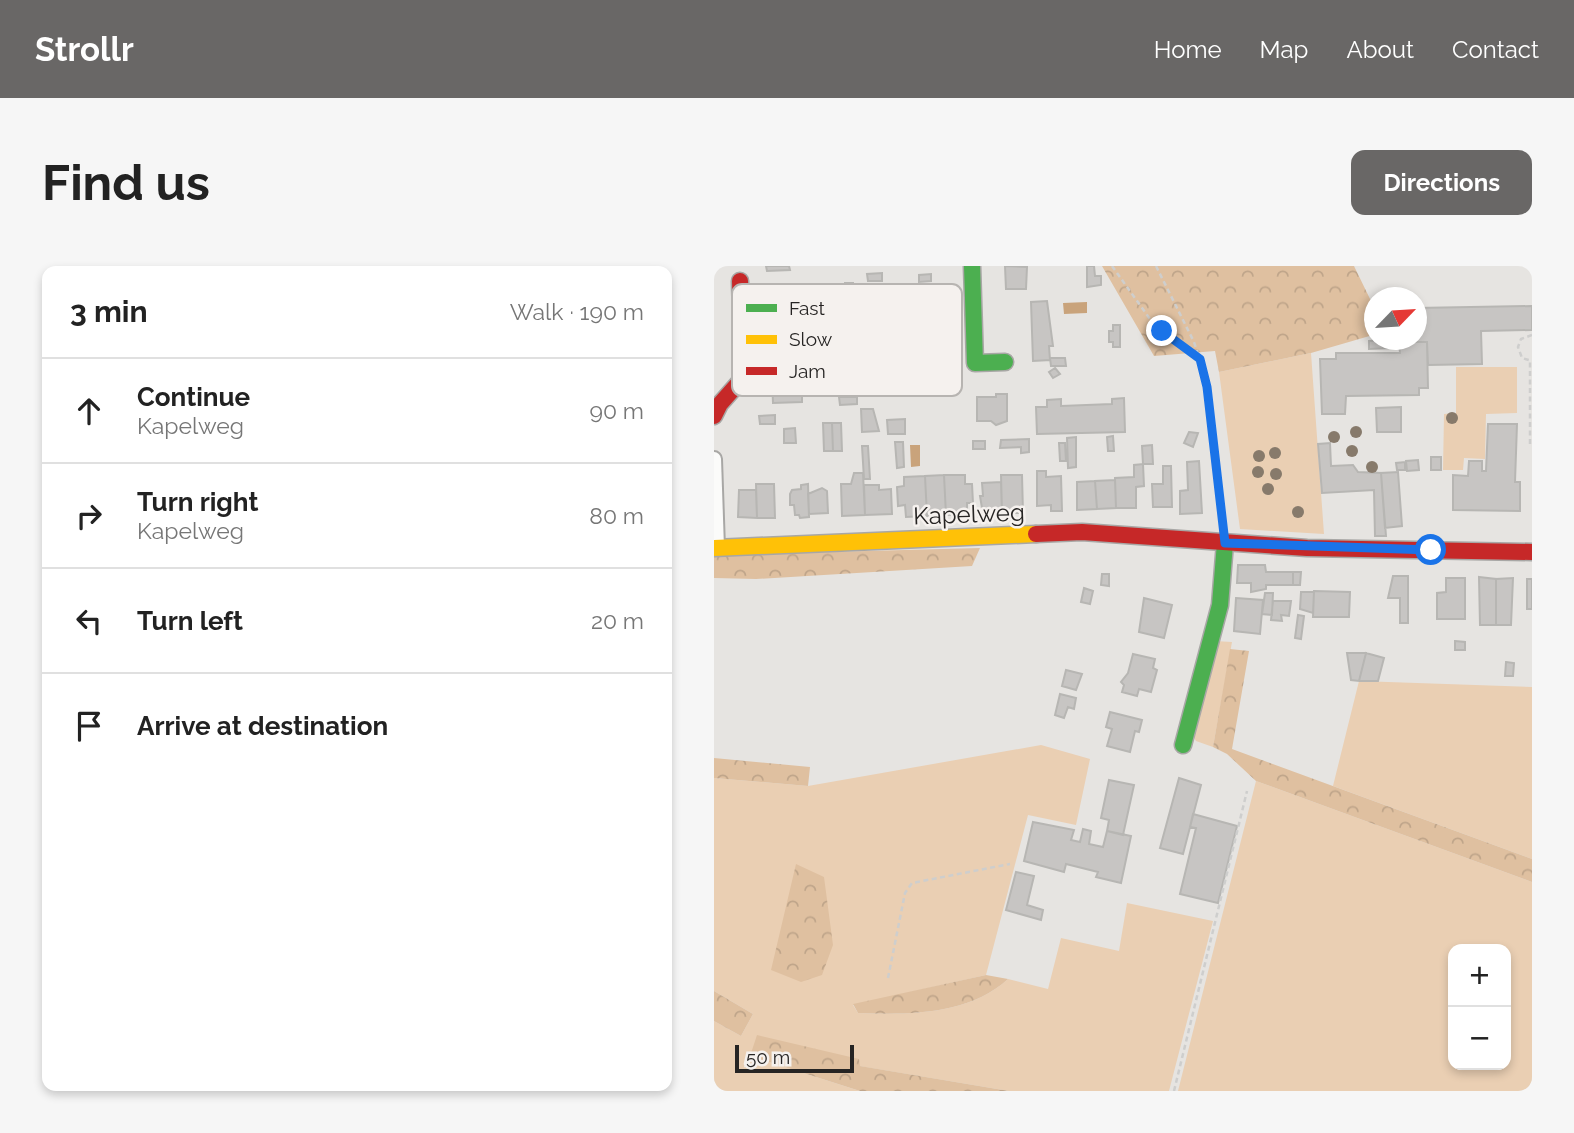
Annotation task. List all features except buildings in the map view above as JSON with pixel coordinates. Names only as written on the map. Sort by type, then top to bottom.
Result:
[{"type":"street","points":[[972,266],[975,363],[1005,362]]},
{"type":"street","points":[[714,416],[732,390]]},
{"type":"street","points":[[714,460],[715,548]]},
{"type":"street","name":"Kapelweg","points":[[715,548],[1082,532],[1225,543],[1532,552]]},
{"type":"street","points":[[1183,745],[1220,604],[1225,543]]},
{"type":"path","points":[[1112,266],[1150,319],[1200,359]]},
{"type":"path","points":[[1156,266],[1200,359],[1207,387],[1225,543]]},
{"type":"path","points":[[1530,444],[1531,361],[1522,358],[1518,347],[1524,337],[1532,335]]},
{"type":"path","points":[[1174,1091],[1247,791]]},
{"type":"path","points":[[888,978],[905,893],[912,883],[1010,864]]},
{"type":"shaded area","points":[[1087,302],[1087,313],[1064,314],[1063,303]]},
{"type":"shaded area","points":[[1311,353],[1324,534],[1240,529],[1219,372]]},
{"type":"shaded area","points":[[1456,367],[1517,367],[1517,413],[1486,414],[1485,459],[1464,458],[1463,470],[1443,470],[1444,414],[1456,413]]},
{"type":"shaded area","points":[[910,445],[920,445],[920,466],[911,467]]},
{"type":"shaded area","points":[[1215,641],[1232,642],[1213,747],[1196,741],[1192,734]]},
{"type":"shaded area","points":[[1359,681],[1532,687],[1532,859],[1333,786]]},
{"type":"shaded area","points":[[1041,745],[1090,759],[1076,825],[1028,815],[986,975],[853,1005],[858,1013],[897,1014],[937,1010],[975,1000],[1008,979],[1048,989],[1061,938],[1119,951],[1127,903],[1213,921],[1169,1091],[1009,1091],[859,1066],[750,1056],[860,1091],[714,1091],[714,1021],[741,1036],[753,1014],[714,991],[714,778],[808,786]]},
{"type":"shaded area","points":[[1256,781],[1532,882],[1532,1091],[1178,1091]]},
{"type":"green space","points":[[1102,266],[1354,266],[1364,287],[1364,338],[1311,353],[1219,372],[1215,351],[1154,356]]},
{"type":"green space","points":[[980,548],[972,566],[756,579],[714,578],[714,555]]},
{"type":"green space","points":[[1230,649],[1249,651],[1232,749],[1532,859],[1532,882],[1256,781],[1227,754],[1213,747]]},
{"type":"green space","points":[[714,758],[810,767],[808,786],[714,778]]},
{"type":"green space","points":[[796,864],[824,877],[833,945],[822,975],[801,982],[771,970]]},
{"type":"green space","points":[[986,975],[1008,979],[975,1000],[957,1006],[917,1013],[877,1014],[858,1013],[853,1004]]},
{"type":"green space","points":[[714,991],[753,1014],[741,1036],[714,1021]]},
{"type":"green space","points":[[757,1035],[859,1059],[860,1066],[1009,1091],[860,1091],[750,1056]]},
{"type":"traffic: fast","points":[[972,266],[975,363],[1005,362]]},
{"type":"traffic: fast","points":[[1183,745],[1220,605],[1225,543]]},
{"type":"traffic: slow","points":[[714,548],[1036,534]]},
{"type":"traffic: jam","points":[[714,416],[732,390]]},
{"type":"traffic: jam","points":[[1036,534],[1082,532],[1307,548],[1532,552]]},
{"type":"route","points":[[1162,331],[1200,359],[1207,387],[1225,543],[1307,548],[1431,550]]}]
